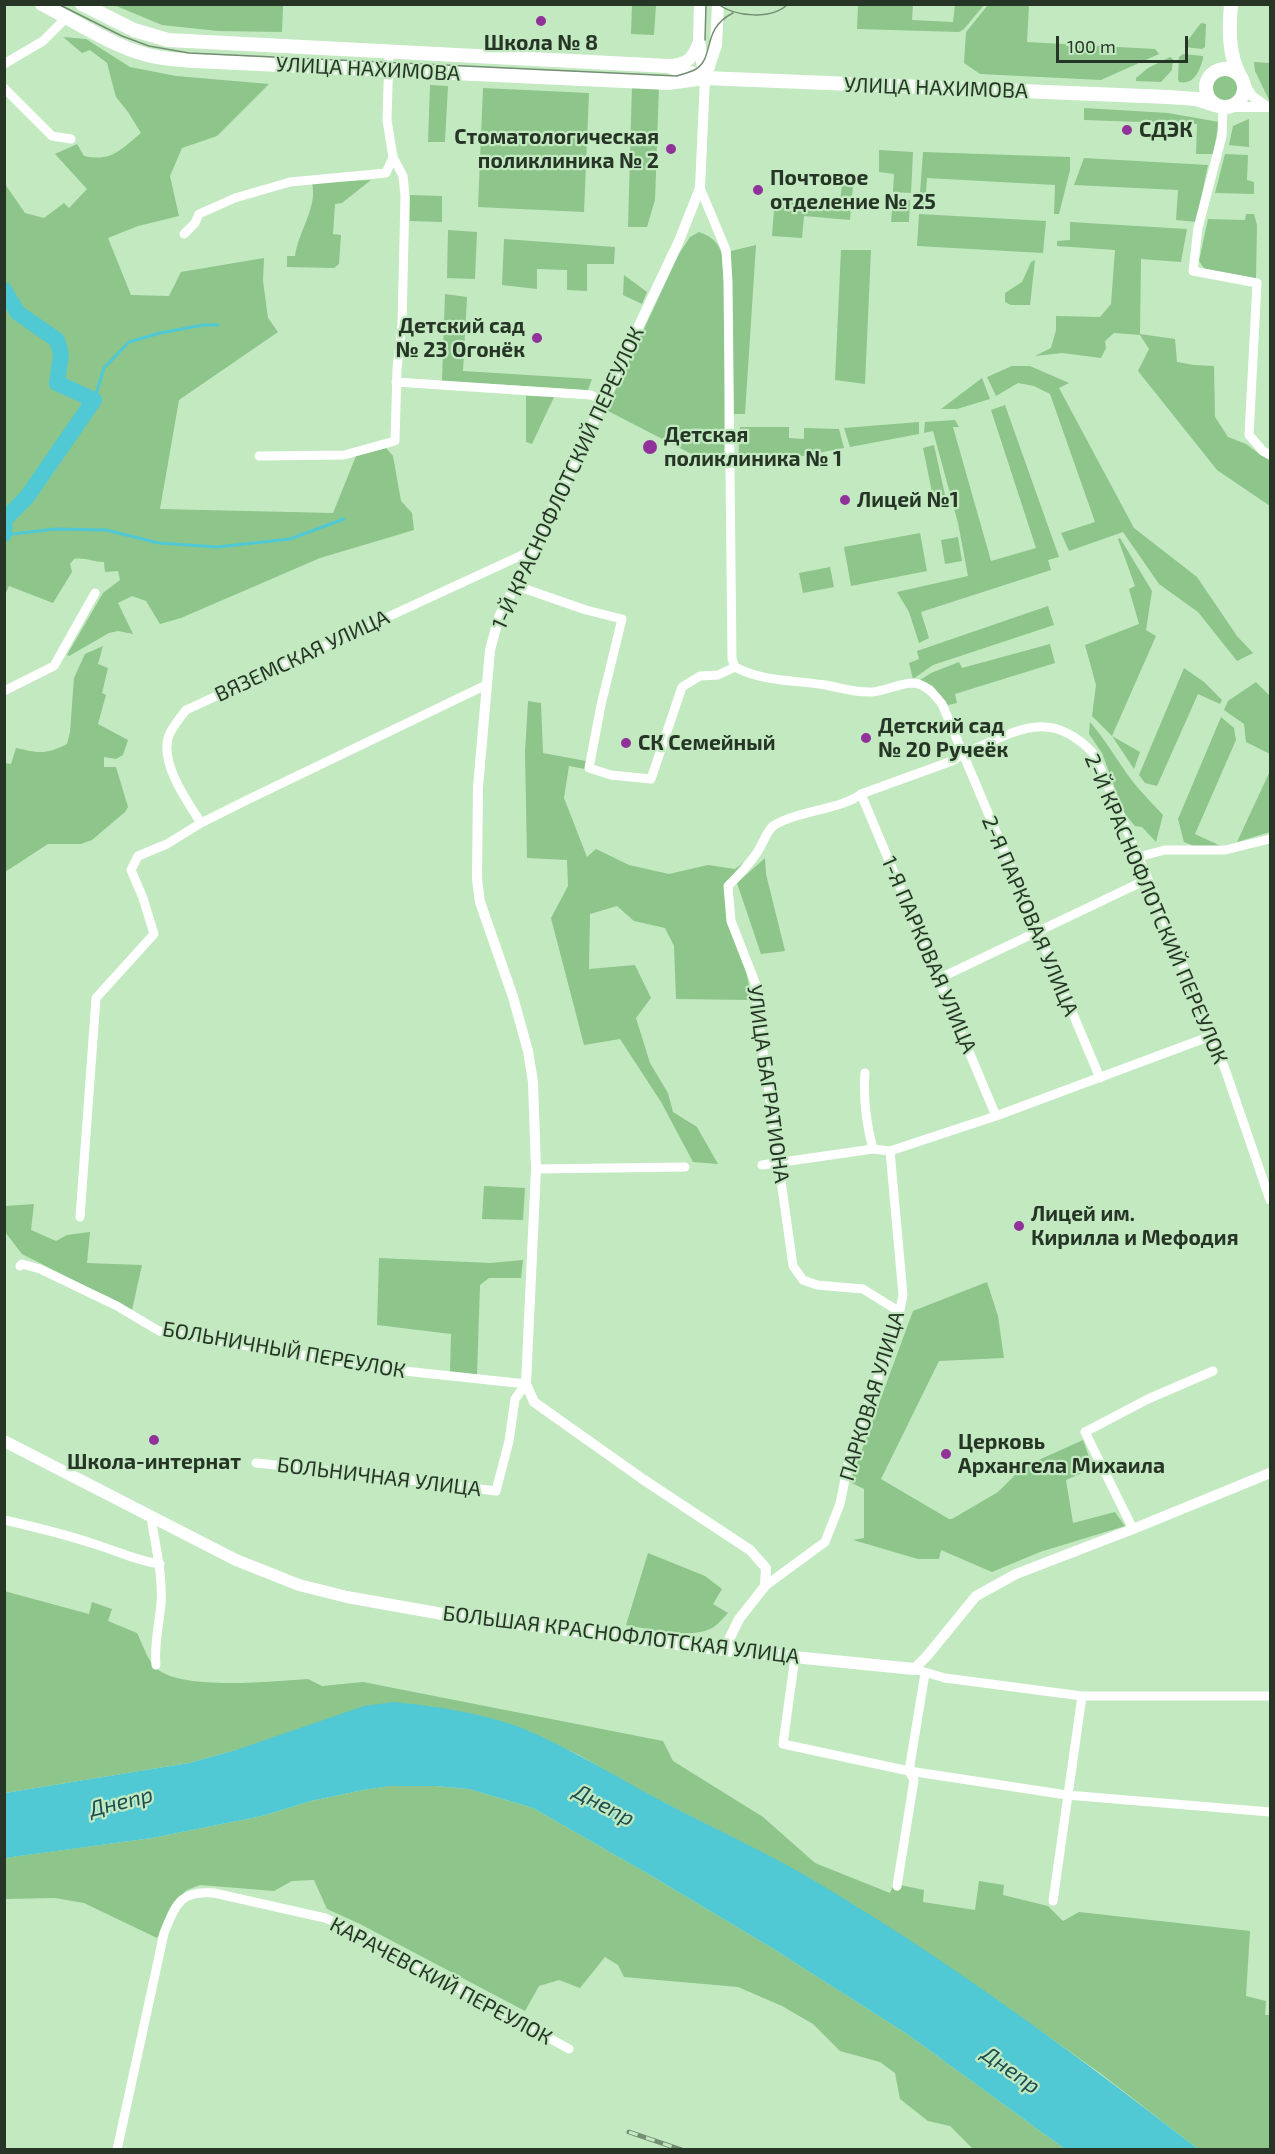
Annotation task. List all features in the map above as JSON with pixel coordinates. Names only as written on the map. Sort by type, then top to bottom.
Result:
[{"type":"main road","name":"УЛИЦА НАХИМОВА","points":[[42,4],[125,47],[166,59],[668,83],[705,78],[1168,97]]},
{"type":"main road","name":"УЛИЦА НАХИМОВА","points":[[82,4],[134,30],[168,40],[668,66],[705,78]]},
{"type":"main road","points":[[700,4],[699,41],[705,78]]},
{"type":"main road","points":[[705,78],[716,45],[717,4]]},
{"type":"main road","points":[[1168,97],[1196,99],[1223,107],[1240,100],[1244,93],[1243,81],[1233,58],[1231,4]]},
{"type":"main road","points":[[1168,97],[1185,96],[1196,92],[1222,57],[1230,24]]},
{"type":"main road","points":[[668,66],[682,63],[693,57],[699,41]]},
{"type":"main road","points":[[1223,107],[1207,98],[1205,90],[1209,76],[1222,69],[1230,69],[1243,81]]},
{"type":"main road","name":"БОЛЬШАЯ КРАСНОФЛОТСКАЯ УЛИЦА","points":[[4,1441],[236,1560],[298,1585],[347,1597],[448,1615],[724,1650],[920,1671]]},
{"type":"street","points":[[4,64],[43,41],[67,17]]},
{"type":"street","points":[[259,456],[344,455],[395,441],[396,382],[402,324],[405,196],[403,176],[393,157],[387,120],[389,52]]},
{"type":"street","points":[[705,78],[700,188],[726,250],[732,659],[735,667],[768,679],[869,692],[885,691],[912,683],[925,686],[942,704],[962,754]]},
{"type":"street","points":[[1243,81],[1252,96],[1269,107]]},
{"type":"street","points":[[4,88],[52,136],[71,139]]},
{"type":"street","points":[[1269,107],[1223,107],[1222,136],[1198,228],[1193,271],[1257,283],[1249,435],[1263,451],[1270,455]]},
{"type":"street","points":[[184,234],[195,223],[199,214],[235,198],[290,183],[386,173],[393,157]]},
{"type":"street","name":"1-Й КРАСНОФЛОТСКИЙ ПЕРЕУЛОК","points":[[526,1384],[536,1169],[533,1082],[528,1052],[513,997],[480,902],[477,879],[478,787],[490,650],[499,617],[679,241],[700,188]]},
{"type":"street","points":[[396,382],[591,395],[604,401]]},
{"type":"street","name":"ВЯЗЕМСКАЯ УЛИЦА","points":[[201,823],[175,781],[169,756],[168,736],[186,710],[533,550]]},
{"type":"street","points":[[514,585],[586,610],[622,619],[589,768],[611,775],[651,779],[682,687],[700,676],[718,675],[735,667]]},
{"type":"street","points":[[4,691],[54,666],[95,593]]},
{"type":"street","points":[[80,1217],[96,998],[154,934],[143,898],[131,870],[138,856],[167,844],[201,823],[486,685]]},
{"type":"street","name":"2-Й КРАСНОФЛОТСКИЙ ПЕРЕУЛОК","points":[[962,754],[1035,725],[1064,729],[1081,740],[1094,754],[1148,879],[1225,1069],[1270,1200]]},
{"type":"street","name":"УЛИЦА БАГРАТИОНА","points":[[900,1312],[863,1289],[817,1285],[803,1280],[793,1266],[757,1009],[756,985],[731,921],[728,886],[757,853],[772,827],[814,810],[855,799],[861,794],[952,761],[962,754]]},
{"type":"street","name":"2-Я ПАРКОВАЯ УЛИЦА","points":[[962,754],[1100,1078]]},
{"type":"street","name":"1-Я ПАРКОВАЯ УЛИЦА","points":[[861,794],[996,1116]]},
{"type":"street","points":[[1138,856],[1165,850],[1225,850],[1270,839]]},
{"type":"street","points":[[938,979],[1148,879]]},
{"type":"street","points":[[762,1165],[873,1149],[890,1151],[996,1116],[1211,1036]]},
{"type":"street","points":[[865,1073],[863,1094],[867,1127],[873,1149]]},
{"type":"street","name":"ПАРКОВАЯ УЛИЦА","points":[[724,1650],[739,1619],[765,1586],[825,1542],[840,1504],[851,1450],[897,1329],[903,1295],[890,1151]]},
{"type":"street","points":[[536,1169],[547,1167],[614,1169],[685,1167]]},
{"type":"street","name":"БОЛЬНИЧНЫЙ ПЕРЕУЛОК","points":[[20,1266],[22,1264],[40,1269],[98,1297],[159,1331],[386,1370],[526,1384]]},
{"type":"street","points":[[1133,1529],[1085,1432],[1148,1399],[1213,1371]]},
{"type":"street","points":[[526,1384],[534,1402],[556,1419],[750,1550],[766,1568],[765,1586]]},
{"type":"street","name":"БОЛЬНИЧНАЯ УЛИЦА","points":[[256,1463],[496,1491],[509,1441],[514,1399],[526,1384]]},
{"type":"street","points":[[897,1886],[914,1780],[909,1771],[920,1671],[927,1656],[976,1596],[1016,1574],[1270,1473]]},
{"type":"street","points":[[151,1516],[160,1564],[161,1603],[154,1645],[156,1665]]},
{"type":"street","points":[[4,1520],[60,1532],[141,1562],[160,1564]]},
{"type":"street","points":[[795,1657],[783,1744],[909,1771],[1067,1795],[1270,1812]]},
{"type":"street","name":"БОЛЬШАЯ КРАСНОФЛОТСКАЯ УЛИЦА","points":[[920,1671],[945,1678],[1082,1696],[1270,1696]]},
{"type":"street","points":[[1053,1901],[1082,1696]]},
{"type":"street","name":"КАРАЧЕВСКИЙ ПЕРЕУЛОК","points":[[117,2150],[164,1933],[171,1915],[181,1900],[196,1891],[325,1918],[366,1937],[569,2049]]},
{"type":"green space","points":[[114,5],[283,6],[282,32],[218,31],[162,25]]},
{"type":"green space","points":[[632,5],[656,5],[654,35],[631,34]]},
{"type":"green space","points":[[858,5],[913,5],[912,20],[953,22],[955,5],[984,5],[959,32],[857,29]]},
{"type":"green space","points":[[988,5],[1029,5],[1027,42],[1155,49],[1159,54],[1101,80],[980,74],[964,63],[966,32]]},
{"type":"green space","points":[[1201,23],[1206,24],[1205,47],[1202,49],[1185,47],[1185,44]]},
{"type":"green space","points":[[63,37],[86,39],[130,67],[176,76],[269,84],[217,136],[182,148],[170,176],[179,216],[138,226],[108,238],[131,295],[169,296],[181,272],[264,258],[263,281],[268,318],[278,332],[179,400],[160,509],[333,513],[356,456],[386,448],[393,456],[401,501],[412,513],[414,530],[320,558],[181,618],[160,624],[146,601],[132,596],[118,603],[133,634],[118,631],[109,633],[69,656],[67,655],[103,593],[120,580],[118,571],[105,572],[104,562],[74,559],[70,564],[72,572],[53,603],[9,586],[5,595],[5,184],[25,213],[44,218],[64,203],[69,208],[87,189],[55,154],[77,144],[84,156],[109,156],[141,133],[116,97],[107,63],[90,50],[82,53]]},
{"type":"green space","points":[[1183,54],[1203,56],[1200,68],[1189,82],[1179,82],[1178,79],[1179,57]]},
{"type":"green space","points":[[1170,57],[1173,59],[1172,70],[1161,82],[1136,81],[1136,78],[1148,68]]},
{"type":"green space","points":[[1254,62],[1270,63],[1270,102],[1255,71]]},
{"type":"green space","points":[[1225,75],[1234,79],[1238,88],[1234,97],[1225,101],[1216,97],[1212,88],[1216,79]]},
{"type":"green space","points":[[430,85],[448,86],[445,142],[428,142]]},
{"type":"green space","points":[[632,85],[659,86],[655,200],[647,227],[628,227]]},
{"type":"green space","points":[[483,88],[589,93],[584,212],[478,207]]},
{"type":"green space","points":[[1084,108],[1168,113],[1219,122],[1213,154],[1196,154],[1197,124],[1084,120]]},
{"type":"green space","points":[[1249,119],[1249,147],[1229,145],[1233,126]]},
{"type":"green space","points":[[879,150],[913,152],[911,193],[893,192],[894,174],[879,172]]},
{"type":"green space","points":[[923,152],[1070,157],[1070,170],[1059,214],[1054,214],[1055,185],[927,178],[925,207],[919,207]]},
{"type":"green space","points":[[1225,154],[1248,155],[1247,180],[1254,182],[1254,194],[1215,193]]},
{"type":"green space","points":[[1084,158],[1208,165],[1196,222],[1176,220],[1178,190],[1074,185]]},
{"type":"green space","points":[[371,180],[342,203],[335,204],[333,234],[341,235],[339,264],[334,268],[287,267],[287,256],[295,256],[310,210],[312,183]]},
{"type":"green space","points":[[842,185],[853,186],[850,220],[804,216],[802,238],[772,236],[775,196],[840,201]]},
{"type":"green space","points":[[410,195],[442,196],[442,222],[410,221]]},
{"type":"green space","points":[[893,199],[910,200],[909,222],[891,222]]},
{"type":"green space","points":[[919,214],[1046,221],[1043,253],[917,246]]},
{"type":"green space","points":[[1246,214],[1254,214],[1257,225],[1256,279],[1205,270],[1199,261],[1208,219],[1245,220]]},
{"type":"green space","points":[[1070,222],[1187,229],[1181,262],[1141,259],[1140,334],[1175,339],[1177,362],[1214,366],[1215,417],[1228,437],[1246,444],[1270,459],[1270,506],[1217,470],[1138,371],[1149,349],[1140,335],[1114,333],[1105,341],[1106,348],[1101,358],[1062,353],[1035,356],[1051,348],[1056,330],[1056,316],[1100,317],[1111,304],[1115,250],[1057,246],[1057,241],[1070,240]]},
{"type":"green space","points":[[448,230],[477,232],[475,279],[447,278]]},
{"type":"green space","points":[[699,232],[717,244],[722,256],[725,278],[724,462],[709,463],[606,410],[679,254],[690,237]]},
{"type":"green space","points":[[504,239],[615,247],[614,264],[587,264],[587,291],[567,290],[567,270],[537,269],[537,289],[502,285]]},
{"type":"green space","points":[[756,245],[745,414],[733,414],[731,251]]},
{"type":"green space","points":[[841,250],[871,250],[865,384],[835,380]]},
{"type":"green space","points":[[1035,260],[1030,305],[1011,305],[1005,302],[1005,293],[1022,282],[1031,262]]},
{"type":"green space","points":[[624,275],[647,292],[642,304],[623,295]]},
{"type":"green space","points":[[445,294],[467,297],[463,371],[592,379],[588,390],[442,381]]},
{"type":"green space","points":[[1012,366],[1030,366],[1069,383],[1059,388],[1134,528],[1197,577],[1237,636],[1253,653],[1237,661],[1198,612],[1159,584],[1123,532],[1069,551],[1061,533],[1095,522],[1050,394],[1034,386],[1018,383],[996,396],[987,377]]},
{"type":"green space","points":[[982,378],[990,399],[957,409],[941,409]]},
{"type":"green space","points":[[526,396],[554,397],[532,444],[526,442]]},
{"type":"green space","points":[[1005,405],[1059,557],[1048,560],[1051,570],[921,612],[929,638],[919,643],[909,612],[897,592],[968,576],[958,523],[933,431],[924,433],[925,422],[955,420],[959,427],[953,427],[991,561],[1036,548],[991,410]]},
{"type":"green space","points":[[919,422],[919,434],[850,447],[844,428]]},
{"type":"green space","points":[[740,427],[789,427],[789,438],[804,439],[804,428],[839,429],[844,448],[776,461],[738,462]]},
{"type":"green space","points":[[934,445],[945,495],[933,497],[923,448]]},
{"type":"green space","points":[[920,533],[927,571],[851,586],[844,547]]},
{"type":"green space","points":[[958,537],[962,561],[945,564],[941,540]]},
{"type":"green space","points":[[1120,538],[1152,591],[1146,630],[1156,636],[1112,736],[1092,716],[1096,685],[1085,645],[1139,624],[1129,589],[1135,586],[1118,539]]},
{"type":"green space","points":[[830,567],[834,587],[803,593],[799,573]]},
{"type":"green space","points":[[1048,606],[1054,625],[933,665],[913,679],[909,663],[919,659],[917,651]]},
{"type":"green space","points":[[1050,644],[1055,663],[955,694],[957,703],[948,705],[933,686],[920,680],[959,662],[962,668]]},
{"type":"green space","points":[[103,646],[98,664],[108,668],[102,693],[106,695],[98,724],[128,740],[123,755],[116,759],[104,757],[104,767],[116,767],[128,807],[92,840],[81,844],[48,844],[5,872],[5,763],[11,764],[16,748],[42,752],[67,744],[74,678],[85,654]]},
{"type":"green space","points":[[1184,668],[1204,682],[1222,700],[1220,704],[1198,694],[1157,786],[1145,783],[1139,775]]},
{"type":"green space","points":[[1256,682],[1270,696],[1270,754],[1246,742],[1244,724],[1224,710],[1228,701]]},
{"type":"green space","points":[[528,701],[541,703],[543,753],[586,761],[585,769],[569,766],[564,798],[587,857],[596,849],[629,865],[669,874],[708,865],[735,869],[747,860],[726,884],[726,917],[743,957],[752,1000],[676,999],[674,946],[665,928],[634,921],[617,906],[590,914],[589,969],[635,965],[651,998],[636,1018],[650,1063],[668,1093],[673,1112],[697,1127],[718,1164],[693,1162],[661,1102],[620,1039],[584,1045],[551,918],[568,886],[567,860],[527,858],[525,752]]},
{"type":"green space","points":[[1221,717],[1234,728],[1236,740],[1195,834],[1225,848],[1196,847],[1184,842],[1178,819]]},
{"type":"green space","points":[[1090,722],[1132,780],[1163,815],[1156,842],[1142,827],[1135,826],[1124,813],[1102,753],[1089,734]]},
{"type":"green space","points":[[1112,736],[1140,752],[1134,769]]},
{"type":"green space","points":[[1270,771],[1270,832],[1237,842]]},
{"type":"green space","points":[[765,858],[766,874],[785,951],[761,954],[737,883]]},
{"type":"green space","points":[[484,1186],[525,1188],[523,1220],[482,1219]]},
{"type":"green space","points":[[34,1204],[31,1230],[56,1241],[67,1235],[90,1232],[87,1263],[142,1265],[132,1310],[22,1254],[5,1232],[5,1206]]},
{"type":"green space","points":[[379,1258],[490,1263],[523,1260],[521,1278],[489,1278],[480,1285],[477,1375],[450,1372],[451,1334],[377,1325]]},
{"type":"green space","points":[[987,1282],[998,1316],[1004,1358],[939,1361],[881,1479],[952,1519],[998,1492],[1023,1467],[1083,1440],[1093,1468],[1066,1480],[1073,1523],[1115,1512],[1125,1526],[1040,1552],[992,1572],[941,1550],[939,1559],[918,1559],[853,1540],[864,1538],[864,1489],[850,1482],[913,1311]]},
{"type":"green space","points":[[648,1553],[705,1576],[722,1589],[713,1604],[728,1613],[713,1628],[701,1632],[669,1632],[626,1625]]},
{"type":"green space","points":[[4,1591],[89,1614],[92,1602],[112,1609],[108,1621],[137,1633],[154,1666],[166,1674],[183,1679],[251,1683],[308,1679],[322,1686],[363,1682],[663,1741],[673,1761],[763,1817],[815,1863],[890,1893],[893,1886],[900,1885],[924,1890],[923,1902],[975,1910],[979,1881],[1004,1885],[1003,1895],[1048,1906],[1063,1921],[1079,1912],[1250,1931],[1246,1996],[1266,2001],[1265,2015],[1270,2015],[1270,2149],[1198,2149],[1100,2073],[1039,2030],[931,1955],[807,1877],[638,1789],[579,1755],[521,1728],[427,1706],[189,1763],[5,1793]]},
{"type":"green space","points":[[389,1786],[469,1789],[533,1808],[772,1948],[907,2034],[1065,2149],[973,2149],[950,2126],[928,2121],[900,2099],[895,2073],[880,2062],[840,2051],[813,2024],[782,2006],[738,1987],[624,1977],[618,1965],[605,1957],[580,1988],[559,1980],[539,1986],[525,2011],[327,1909],[314,1880],[292,1881],[274,1891],[200,1885],[187,1890],[177,1899],[157,1938],[84,1903],[55,1898],[5,1899],[4,1858],[152,1838],[262,1816],[311,1801]]},
{"type":"water","name":"Днепр","points":[[394,1702],[459,1711],[522,1728],[561,1746],[792,1868],[859,1908],[958,1973],[1056,2041],[1198,2149],[1065,2149],[907,2034],[772,1948],[533,1808],[469,1789],[390,1786],[363,1790],[311,1801],[262,1816],[152,1838],[5,1858],[5,1793],[189,1763],[236,1750],[364,1706]]},
{"type":"waterway","points":[[4,290],[18,313],[57,340],[61,354],[57,383],[94,400],[27,497],[5,519],[4,534]]},
{"type":"waterway","points":[[94,400],[104,368],[129,342],[160,333],[203,325],[218,325]]},
{"type":"waterway","points":[[4,535],[55,529],[106,530],[159,543],[217,547],[290,539],[344,519]]},
{"type":"tram line","points":[[58,4],[122,36],[149,46],[189,53],[677,76],[694,70],[702,64],[716,27],[733,13]]},
{"type":"tram line","points":[[705,40],[706,4]]},
{"type":"tram line","points":[[718,4],[734,12],[753,15],[773,13],[788,4]]},
{"type":"railway","points":[[629,2132],[682,2150]]},
{"type":"place","name":"Школа № 8","points":[[541,21]]},
{"type":"place","name":"СДЭК","points":[[1127,130]]},
{"type":"place","name":"Стоматологическая поликлиника № 2","points":[[671,149]]},
{"type":"place","name":"Почтовое отделение № 25","points":[[758,190]]},
{"type":"place","name":"Детский сад № 23 Огонёк","points":[[537,338]]},
{"type":"place","name":"Детская поликлиника № 1","points":[[650,447]]},
{"type":"place","name":"Лицей №1","points":[[845,500]]},
{"type":"place","name":"Детский сад № 20 Ручеёк","points":[[866,738]]},
{"type":"place","name":"СК Семейный","points":[[626,743]]},
{"type":"place","name":"Лицей им. Кирилла и Мефодия","points":[[1019,1226]]},
{"type":"place","name":"Школа-интернат","points":[[154,1440]]},
{"type":"place","name":"Церковь Архангела Михаила","points":[[946,1454]]}]
